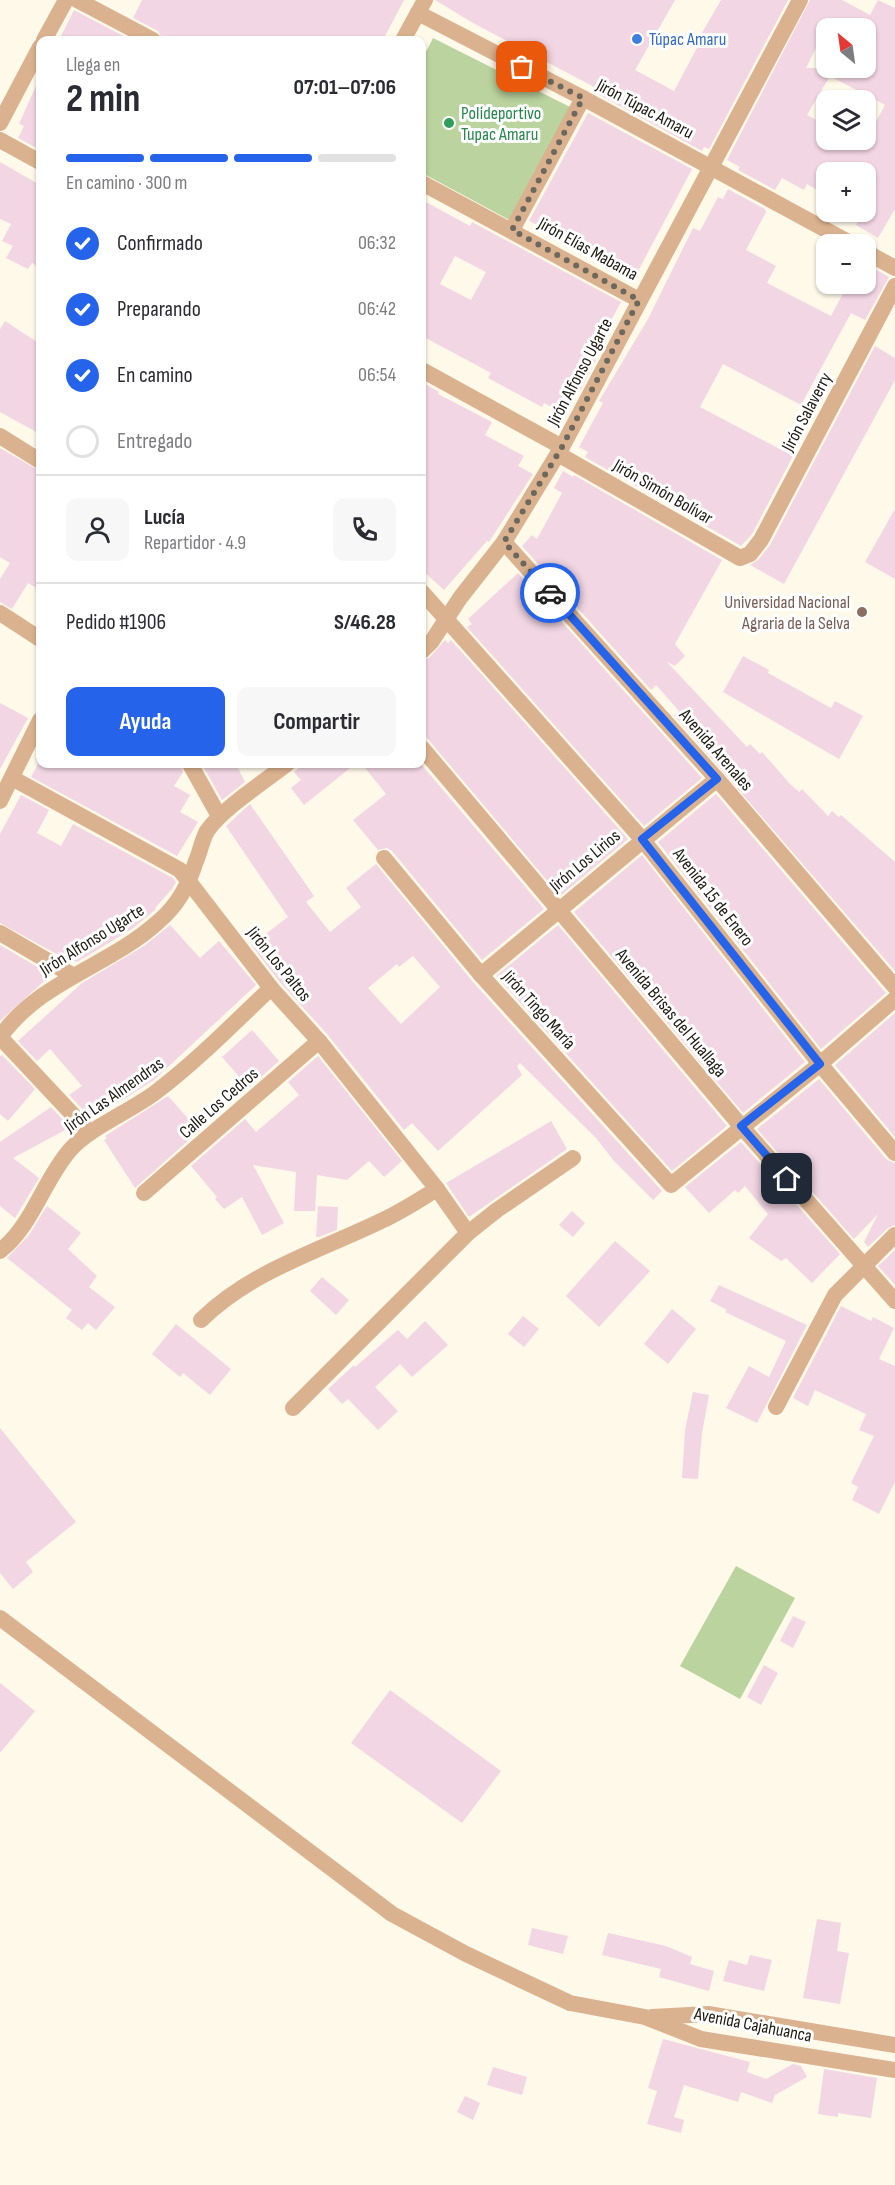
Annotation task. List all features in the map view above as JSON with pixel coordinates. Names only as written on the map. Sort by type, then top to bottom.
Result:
[{"type":"street","points":[[46,36],[66,0]]},
{"type":"street","points":[[77,0],[145,36]]},
{"type":"street","name":"Jirón Alfonso Ugarte","points":[[426,647],[446,622],[460,598],[504,542],[560,451],[800,0]]},
{"type":"street","points":[[405,36],[421,7]]},
{"type":"street","name":"Jirón Túpac Amaru","points":[[421,7],[834,234]]},
{"type":"street","points":[[0,123],[36,55]]},
{"type":"street","points":[[512,230],[583,98]]},
{"type":"street","points":[[0,140],[36,160]]},
{"type":"street","name":"Jirón Elías Mabama","points":[[426,185],[639,300]]},
{"type":"street","points":[[876,258],[895,268]]},
{"type":"street","name":"Jirón Salaverry","points":[[750,554],[761,540],[895,286]]},
{"type":"street","name":"Jirón Simón Bolívar","points":[[426,372],[740,558],[750,554]]},
{"type":"street","points":[[0,436],[36,458]]},
{"type":"street","name":"Avenida Arenales","points":[[504,542],[717,779],[895,987]]},
{"type":"street","name":"Avenida 15 de Enero","points":[[426,597],[642,839],[820,1064],[895,1153]]},
{"type":"street","points":[[0,613],[36,636]]},
{"type":"street","points":[[0,801],[36,728]]},
{"type":"street","name":"Avenida Brisas del Huallaga","points":[[426,752],[741,1126],[895,1301]]},
{"type":"street","points":[[192,768],[219,816]]},
{"type":"street","name":"Jirón Alfonso Ugarte","points":[[0,1037],[25,1009],[72,975],[105,959],[157,924],[176,905],[189,882],[206,833],[219,816],[282,768]]},
{"type":"street","name":"Jirón Los Paltos","points":[[12,778],[156,854],[180,870],[271,988],[319,1041],[437,1189],[468,1233]]},
{"type":"street","name":"Jirón Los Lirios","points":[[481,975],[717,779]]},
{"type":"street","name":"Jirón Tingo María","points":[[384,858],[481,975],[670,1185],[741,1126]]},
{"type":"street","points":[[0,933],[72,975]]},
{"type":"street","name":"Jirón Las Almendras","points":[[0,1251],[37,1207],[50,1177],[70,1149],[90,1133],[135,1107],[164,1086],[271,988]]},
{"type":"street","points":[[741,1126],[820,1064],[895,999]]},
{"type":"street","points":[[0,1037],[90,1133]]},
{"type":"street","name":"Calle Los Cedros","points":[[144,1193],[319,1041]]},
{"type":"street","points":[[293,1408],[468,1233],[496,1210],[573,1158]]},
{"type":"street","points":[[201,1320],[214,1307],[270,1271],[383,1221],[437,1189]]},
{"type":"street","points":[[776,1407],[835,1295],[895,1235]]},
{"type":"street","name":"Avenida Cajahuanca","points":[[0,1618],[392,1914],[466,1954],[570,2003],[645,2018],[701,2039],[895,2070]]},
{"type":"street","points":[[645,2018],[708,2014],[895,2045]]},
{"type":"green space","points":[[433,38],[576,110],[517,224],[426,175],[426,52]]},
{"type":"green space","points":[[736,1566],[795,1598],[740,1699],[680,1666]]},
{"type":"building","points":[[142,0],[404,0],[385,36],[161,36],[158,31],[133,18]]},
{"type":"building","points":[[435,0],[675,0],[635,70],[674,91],[699,44],[696,43],[721,0],[788,0],[709,149],[704,147],[702,151],[598,94],[600,90],[473,23]]},
{"type":"building","points":[[810,0],[842,0],[870,15],[878,0],[895,8],[895,209],[878,238],[876,234],[871,234],[856,225],[858,222],[876,222],[876,162],[816,162],[816,190],[807,184],[804,190],[782,178],[775,190],[738,170],[740,167],[727,160]],"holes":[[[816,18],[876,18],[876,78],[834,78],[857,90],[876,90],[876,100],[885,105],[876,122],[876,150],[816,150],[816,120],[807,115],[816,100],[816,90],[822,90],[829,78],[816,78],[816,68],[806,68],[816,48]]]},
{"type":"building","points":[[74,10],[123,36],[61,36]]},
{"type":"building","points":[[36,86],[36,148],[18,138],[24,126],[19,124]]},
{"type":"building","points":[[588,113],[692,169],[636,275],[529,221]]},
{"type":"building","points":[[0,162],[36,183],[36,266],[32,263],[28,269],[6,258],[13,246],[2,241],[11,224],[0,219]]},
{"type":"building","points":[[728,189],[765,209],[766,212],[746,250],[776,266],[767,283],[831,316],[843,294],[876,294],[876,270],[889,277],[865,320],[851,313],[801,405],[723,364],[700,407],[793,456],[752,534],[741,546],[585,457],[588,452],[579,447],[603,403],[599,401],[648,319],[693,228],[700,231],[718,197],[723,199]]},
{"type":"building","points":[[426,202],[470,226],[472,222],[621,302],[591,357],[596,360],[580,391],[577,389],[566,409],[559,411],[544,403],[542,407],[488,378],[491,373],[426,338]],"holes":[[[455,256],[486,272],[471,300],[440,284]]]},
{"type":"building","points":[[5,321],[36,341],[36,432],[0,412],[0,329]]},
{"type":"building","points":[[875,346],[895,358],[895,380],[784,584],[750,565],[758,560],[770,545]]},
{"type":"building","points":[[426,384],[439,392],[438,394],[492,422],[485,435],[524,456],[518,466],[533,474],[489,542],[487,541],[444,590],[426,574]]},
{"type":"building","points":[[0,448],[36,469],[36,588],[28,583],[12,609],[0,602],[0,579],[10,563],[0,557]]},
{"type":"building","points":[[563,471],[573,477],[574,475],[722,560],[675,644],[685,656],[675,666],[667,662],[747,747],[750,744],[760,754],[762,752],[790,784],[799,792],[802,789],[828,816],[832,811],[839,817],[841,815],[895,862],[895,971],[674,715],[679,711],[656,685],[651,690],[522,546],[532,535],[537,539],[562,493],[554,488]]},
{"type":"building","points":[[895,509],[895,579],[865,562]]},
{"type":"building","points":[[518,573],[702,778],[644,826],[467,627],[472,624],[468,619]]},
{"type":"building","points":[[445,640],[448,643],[451,640],[628,839],[560,896],[426,737],[426,659]]},
{"type":"building","points":[[743,656],[769,670],[768,673],[831,708],[835,701],[863,716],[839,759],[723,692]]},
{"type":"building","points":[[0,703],[28,718],[0,769]]},
{"type":"building","points":[[36,768],[182,768],[183,772],[174,786],[190,795],[180,812],[198,822],[177,856],[31,777]]},
{"type":"building","points":[[204,768],[238,768],[245,782],[222,800]]},
{"type":"building","points":[[299,768],[350,768],[304,805],[291,788],[301,780],[294,772]]},
{"type":"building","points":[[365,768],[424,768],[544,909],[482,960],[392,851],[387,848],[378,850],[353,820],[386,794]]},
{"type":"building","points":[[716,794],[886,993],[821,1049],[658,842]]},
{"type":"building","points":[[21,795],[49,810],[37,833],[61,846],[73,824],[173,878],[176,882],[172,889],[156,909],[132,929],[77,962],[62,957],[0,923],[0,834]]},
{"type":"building","points":[[250,804],[314,896],[306,902],[330,932],[361,907],[346,888],[376,864],[473,982],[662,1191],[653,1200],[614,1161],[596,1138],[520,1063],[517,1066],[522,1075],[438,1151],[412,1123],[404,1130],[327,1034],[279,981],[251,945],[288,917],[226,826]],"holes":[[[413,956],[440,987],[401,1024],[368,988],[397,964],[399,967]]]},
{"type":"building","points":[[642,855],[805,1062],[743,1113],[574,912]]},
{"type":"building","points":[[170,925],[200,958],[219,941],[256,985],[154,1080],[92,1119],[69,1095],[82,1086],[50,1049],[37,1061],[18,1041],[82,983],[144,946]]},
{"type":"building","points":[[558,925],[727,1126],[672,1171],[496,976]]},
{"type":"building","points":[[0,945],[51,975],[0,1021]]},
{"type":"building","points":[[895,1013],[895,1137],[835,1065]]},
{"type":"building","points":[[252,1030],[279,1061],[249,1088],[222,1057]]},
{"type":"building","points":[[2,1055],[35,1089],[8,1121],[0,1114],[0,1056]]},
{"type":"building","points":[[318,1056],[402,1161],[384,1177],[369,1161],[347,1180],[317,1175],[315,1211],[294,1211],[296,1172],[253,1165],[284,1223],[262,1235],[242,1197],[224,1209],[191,1166],[245,1119],[256,1132],[299,1095],[288,1082]]},
{"type":"building","points":[[819,1079],[887,1160],[895,1163],[895,1225],[888,1228],[868,1247],[864,1242],[878,1214],[854,1239],[757,1129]]},
{"type":"building","points":[[168,1096],[199,1131],[135,1188],[104,1140],[107,1138],[105,1136]]},
{"type":"building","points":[[51,1107],[67,1124],[67,1129],[13,1158],[39,1178],[15,1218],[0,1206],[0,1142]]},
{"type":"building","points":[[551,1121],[567,1149],[469,1217],[446,1183]]},
{"type":"building","points":[[741,1142],[840,1254],[812,1283],[786,1258],[781,1261],[749,1238],[768,1214],[745,1186],[738,1193],[735,1190],[709,1213],[685,1187]]},
{"type":"building","points":[[47,1206],[81,1233],[68,1249],[97,1276],[89,1287],[115,1307],[96,1330],[88,1323],[82,1330],[66,1318],[72,1310],[7,1258],[29,1235]]},
{"type":"building","points":[[318,1206],[338,1207],[337,1230],[316,1237]]},
{"type":"building","points":[[572,1211],[585,1223],[573,1237],[559,1225]]},
{"type":"building","points":[[615,1241],[650,1271],[599,1327],[566,1296]]},
{"type":"building","points":[[895,1250],[895,1285],[878,1266]]},
{"type":"building","points":[[322,1277],[349,1300],[336,1315],[310,1291]]},
{"type":"building","points":[[719,1285],[807,1325],[757,1423],[726,1408],[749,1366],[769,1377],[786,1341],[725,1312],[727,1310],[710,1301]]},
{"type":"building","points":[[841,1306],[871,1321],[873,1317],[894,1328],[879,1359],[895,1366],[895,1482],[879,1514],[852,1500],[858,1487],[851,1483],[874,1436],[859,1430],[866,1414],[815,1390],[808,1406],[793,1398]]},
{"type":"building","points":[[672,1309],[696,1329],[668,1364],[644,1344]]},
{"type":"building","points":[[523,1316],[539,1329],[524,1347],[508,1334]]},
{"type":"building","points":[[425,1321],[448,1345],[412,1377],[400,1364],[375,1387],[398,1411],[378,1430],[348,1399],[342,1404],[328,1389],[398,1330],[407,1339]]},
{"type":"building","points":[[176,1324],[231,1369],[210,1395],[183,1373],[180,1377],[152,1354]]},
{"type":"building","points":[[693,1392],[709,1395],[702,1433],[698,1479],[682,1478],[685,1430]]},
{"type":"building","points":[[0,1428],[76,1522],[26,1562],[33,1572],[13,1589],[0,1573]]},
{"type":"building","points":[[793,1616],[806,1622],[793,1648],[780,1641]]},
{"type":"building","points":[[764,1665],[778,1673],[761,1705],[747,1697]]},
{"type":"building","points":[[0,1683],[35,1711],[0,1753]]},
{"type":"building","points":[[390,1690],[501,1771],[462,1823],[351,1743]]},
{"type":"building","points":[[817,1919],[841,1923],[837,1951],[849,1953],[840,2004],[803,1998]]},
{"type":"building","points":[[532,1928],[568,1936],[563,1954],[528,1945]]},
{"type":"building","points":[[608,1933],[666,1946],[692,1957],[690,1964],[714,1971],[709,1991],[659,1977],[661,1969],[602,1955]]},
{"type":"building","points":[[750,1955],[772,1960],[764,1991],[723,1981],[729,1960],[747,1965]]},
{"type":"building","points":[[663,2039],[750,2062],[747,2072],[766,2079],[793,2064],[801,2066],[807,2077],[775,2095],[772,2103],[741,2092],[738,2102],[684,2085],[674,2117],[684,2120],[681,2133],[647,2124],[657,2091],[648,2088]]},
{"type":"building","points":[[493,2067],[527,2077],[522,2095],[487,2085]]},
{"type":"building","points":[[824,2069],[877,2078],[871,2118],[838,2113],[838,2117],[818,2114]]},
{"type":"building","points":[[465,2096],[480,2103],[473,2120],[457,2112]]},
{"type":"way so far","points":[[522,67],[583,98],[512,230],[639,300],[562,447],[504,542],[550,593]]},
{"type":"place","name":"Túpac Amaru","points":[[637,39]]},
{"type":"place","name":"Polideportivo Tupac Amaru","points":[[449,123]]},
{"type":"place","name":"Universidad Nacional Agraria de la Selva","points":[[862,612]]},
{"type":"route","points":[[550,593],[717,779],[642,839],[820,1064],[741,1126],[787,1179]]}]
